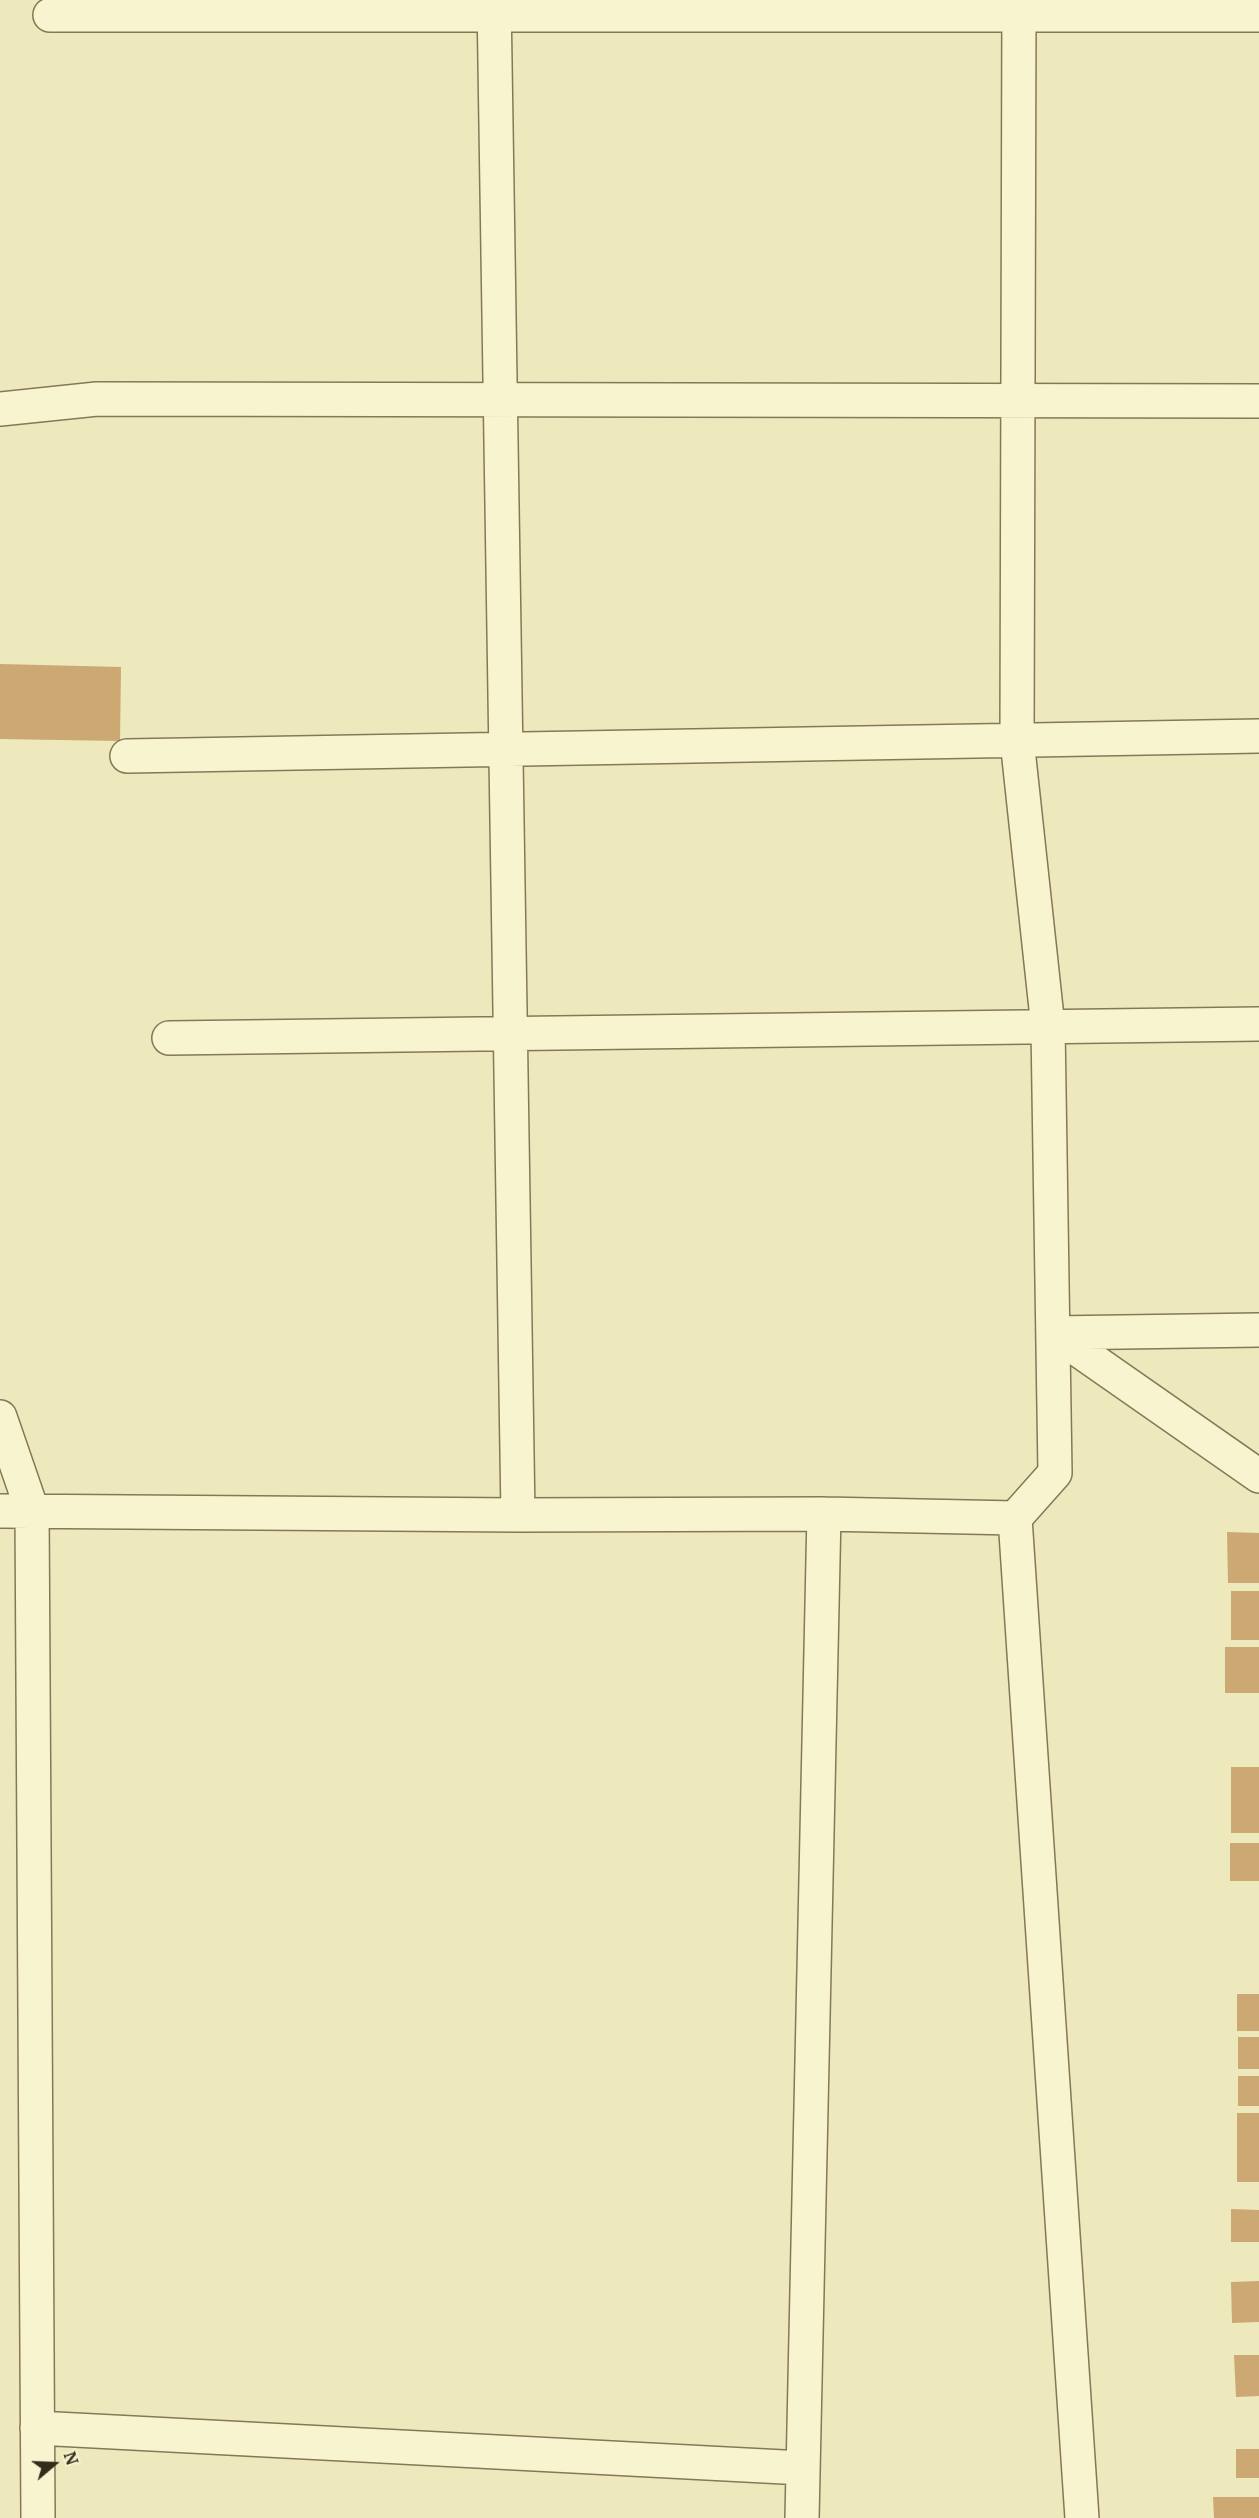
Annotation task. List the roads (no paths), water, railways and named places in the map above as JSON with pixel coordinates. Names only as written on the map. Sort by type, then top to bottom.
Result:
[{"type":"street","points":[[494,7],[518,1515]]},
{"type":"street","points":[[50,15],[494,7],[1019,8],[1259,15]]},
{"type":"street","points":[[1019,8],[1017,740],[1048,1027],[1055,1473],[1015,1518],[1082,2518]]},
{"type":"street","points":[[0,410],[97,399],[1259,401]]},
{"type":"street","points":[[127,756],[1259,736]]},
{"type":"street","points":[[170,1038],[1259,1024]]},
{"type":"street","points":[[1054,1333],[1259,1330]]},
{"type":"street","points":[[1054,1333],[1259,1476]]},
{"type":"street","points":[[0,1417],[32,1509],[38,2518]]},
{"type":"street","points":[[0,1511],[32,1509],[518,1515],[824,1514],[1015,1518]]},
{"type":"street","points":[[801,2518],[824,1514]]},
{"type":"street","points":[[37,2428],[802,2468]]}]
